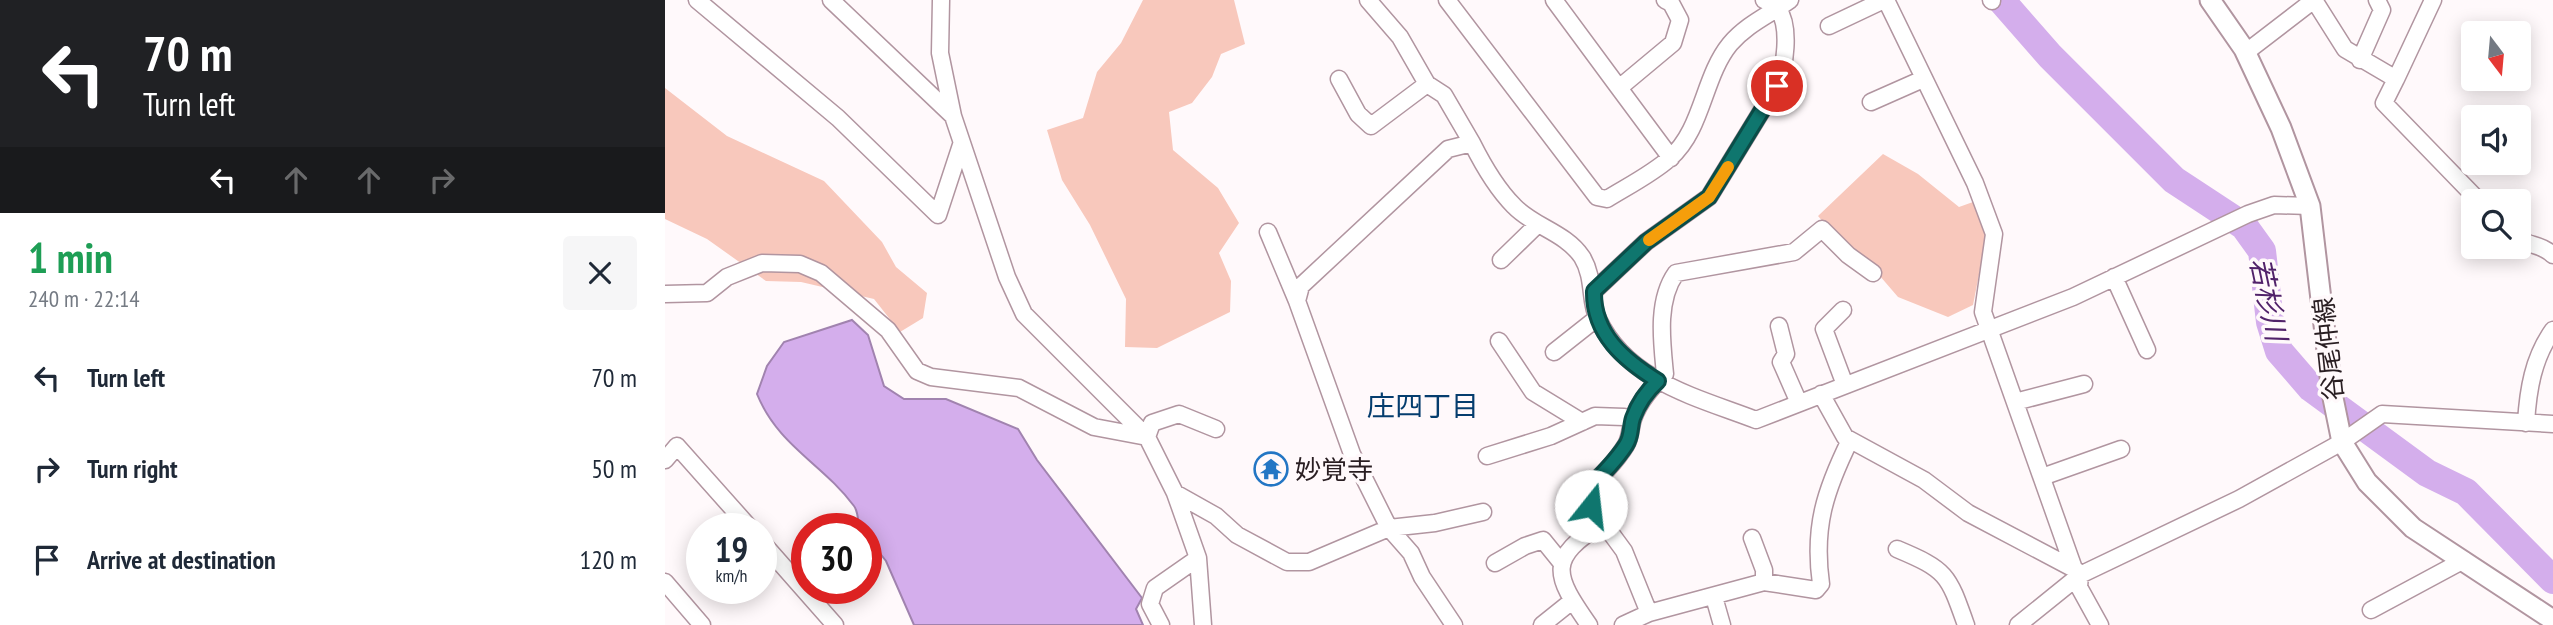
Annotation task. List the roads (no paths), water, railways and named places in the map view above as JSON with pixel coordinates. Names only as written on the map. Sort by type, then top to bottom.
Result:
[{"type":"main road","name":"谷尾仲線","points":[[2210,0],[2245,53],[2281,128],[2310,206],[2337,421],[2382,499],[2413,528],[2553,620]]},
{"type":"street","points":[[697,0],[838,118],[938,215],[961,145]]},
{"type":"street","points":[[831,0],[953,116]]},
{"type":"street","points":[[941,0],[940,53],[953,116],[1007,277],[1024,314],[1147,437],[1175,493],[1198,558],[1203,625]]},
{"type":"street","points":[[1369,0],[1400,37],[1427,84],[1444,95],[1484,167],[1514,207],[1538,224],[1562,236],[1582,258],[1594,291],[1597,318],[1613,346],[1630,364],[1658,381],[1756,420],[2073,297],[2248,214],[2274,205],[2310,206]]},
{"type":"street","points":[[1447,0],[1597,197],[1607,199],[1671,158],[1689,132],[1711,78],[1729,46],[1753,22],[1778,3],[1783,22],[1784,69],[1739,150],[1709,197],[1646,242],[1594,291]]},
{"type":"street","points":[[1554,0],[1671,158]]},
{"type":"street","points":[[1619,88],[1673,44],[1680,20],[1671,3],[1665,0]]},
{"type":"street","points":[[1829,26],[1885,0],[1975,183],[1994,234],[1983,312],[2076,570],[2078,587],[2100,625]]},
{"type":"street","points":[[2245,53],[2313,0],[2345,49],[2396,79]]},
{"type":"street","points":[[2360,60],[2382,10],[2377,0]]},
{"type":"street","points":[[2433,0],[2384,103],[2467,189]]},
{"type":"street","points":[[1339,79],[1358,114],[1371,126],[1427,84]]},
{"type":"street","points":[[1871,102],[1923,79]]},
{"type":"street","points":[[1297,301],[1301,286],[1448,149],[1472,143]]},
{"type":"street","points":[[1501,260],[1538,224]]},
{"type":"street","points":[[1649,613],[1624,551],[1585,491],[1603,474],[1626,444],[1633,429],[1632,421],[1648,390],[1665,374],[1661,330],[1670,282],[1676,274],[1794,252],[1822,229],[1848,256],[1873,273]]},
{"type":"street","points":[[1268,232],[1297,301],[1352,454],[1389,528],[1411,553],[1444,614],[1454,625]]},
{"type":"street","points":[[2531,244],[2552,250]]},
{"type":"street","points":[[665,294],[707,293],[727,277],[762,262],[800,264],[821,273],[888,330],[917,371],[931,377],[1019,388],[1094,427],[1147,437]]},
{"type":"street","points":[[2114,277],[2147,350]]},
{"type":"street","points":[[1843,310],[1824,330],[1845,385]]},
{"type":"street","points":[[1554,352],[1597,318]]},
{"type":"street","points":[[1779,326],[1786,354],[1781,362],[1799,403]]},
{"type":"street","points":[[2526,423],[2528,391],[2543,344],[2553,330]]},
{"type":"street","points":[[1499,341],[1533,392],[1582,422]]},
{"type":"street","points":[[2015,402],[2084,384]]},
{"type":"street","points":[[1821,394],[1845,437],[1924,480],[1968,513],[2076,570]]},
{"type":"street","points":[[1147,437],[1152,423],[1179,414],[1216,429]]},
{"type":"street","points":[[2018,625],[2076,570],[2239,499],[2348,437],[2382,414],[2553,424]]},
{"type":"street","points":[[1487,456],[1551,436],[1582,422],[1610,415],[1632,421]]},
{"type":"street","points":[[1623,625],[1649,613],[1763,582],[1816,590],[1821,584],[1816,549],[1824,500],[1850,440]]},
{"type":"street","points":[[668,451],[677,446],[737,513]]},
{"type":"street","points":[[2042,477],[2121,449]]},
{"type":"street","points":[[1175,493],[1216,516],[1237,535],[1287,562],[1309,562],[1389,528],[1435,523],[1483,512]]},
{"type":"street","points":[[1560,561],[1581,538],[1604,523]]},
{"type":"street","points":[[1752,538],[1765,570],[1763,582]]},
{"type":"street","points":[[1495,563],[1525,546],[1543,540],[1560,561],[1560,572],[1572,601],[1589,625]]},
{"type":"street","points":[[1897,549],[1934,564],[1942,572],[1966,625]]},
{"type":"street","points":[[1161,625],[1150,604],[1155,588],[1198,558]]},
{"type":"street","points":[[777,559],[835,625]]},
{"type":"street","points":[[2371,610],[2464,560]]},
{"type":"street","points":[[665,582],[702,625]]},
{"type":"street","points":[[1714,597],[1722,625]]},
{"type":"street","points":[[1542,625],[1572,601]]},
{"type":"waterway","name":"若杉川","points":[[2001,0],[2050,56],[2174,180],[2244,226],[2262,251],[2270,322],[2279,351],[2311,388],[2427,473],[2466,492],[2553,580]]},
{"type":"place","name":"妙覚寺","points":[[1271,469]]},
{"type":"district","name":"庄四丁目","points":[[1423,405]]}]
